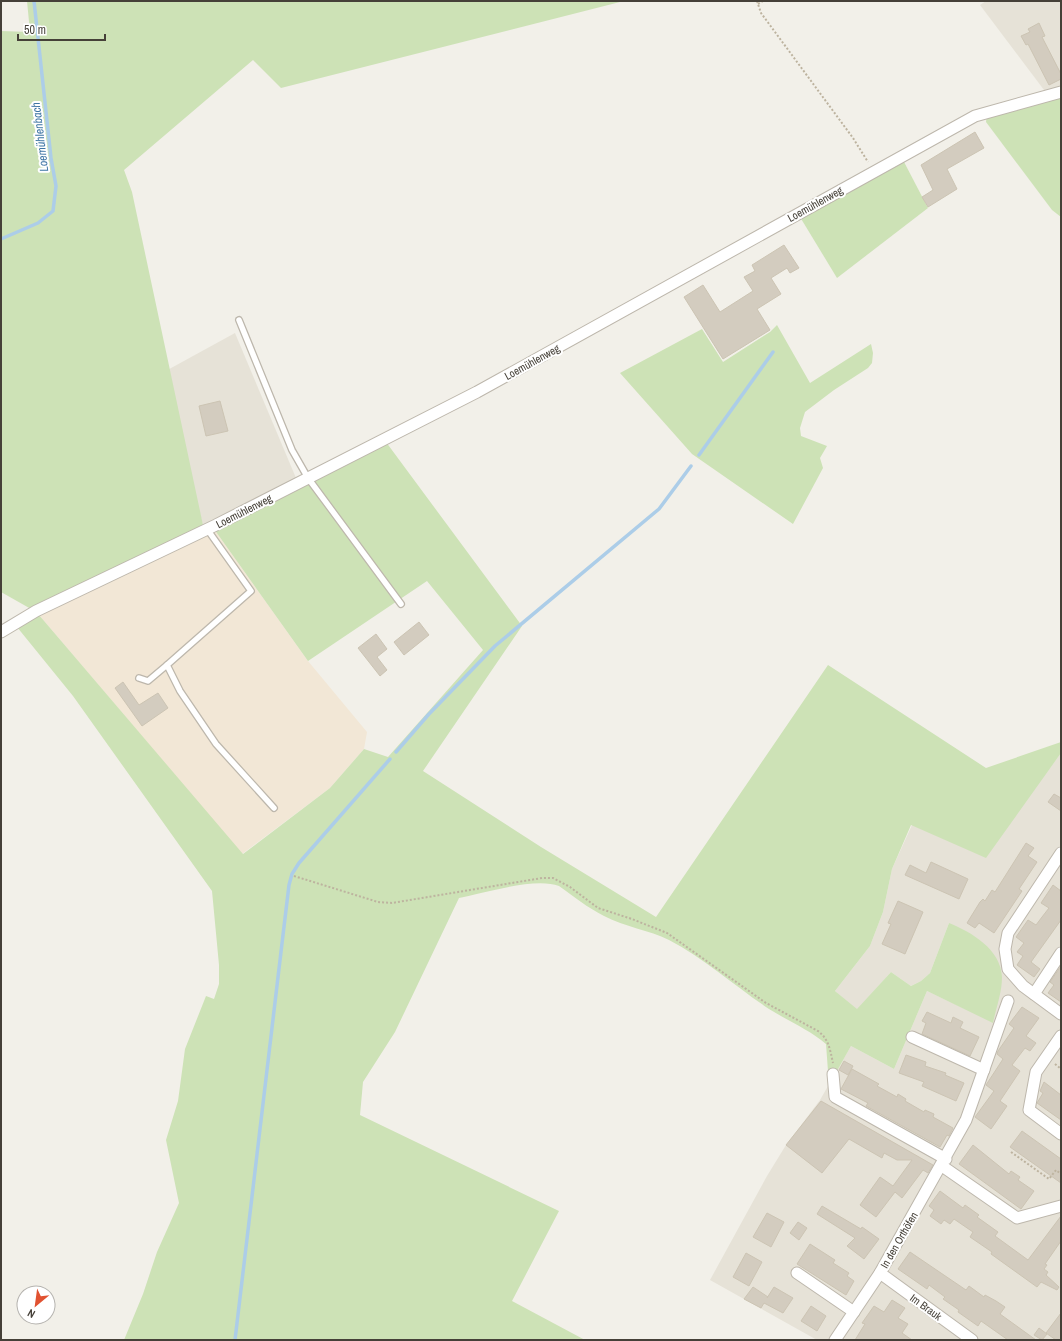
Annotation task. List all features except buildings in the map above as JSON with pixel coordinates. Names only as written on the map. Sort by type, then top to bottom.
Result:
[{"type":"street","name":"Loemühlenweg","points":[[1,632],[36,612],[207,529],[476,392],[975,116],[1061,92]]},
{"type":"street","points":[[1061,853],[1008,933],[1005,949],[1008,969],[1023,986],[1061,1014]]},
{"type":"street","points":[[1034,994],[1061,953]]},
{"type":"street","name":"In den Orthöfen","points":[[835,1340],[880,1273],[944,1163],[966,1120],[1008,1001]]},
{"type":"street","points":[[1061,1036],[1036,1072],[1028,1110],[1061,1134]]},
{"type":"street","points":[[912,1037],[984,1070]]},
{"type":"street","points":[[833,1074],[835,1097],[944,1163],[1017,1218],[1061,1206]]},
{"type":"street","points":[[797,1273],[854,1312]]},
{"type":"street","name":"Im Brauk","points":[[880,1273],[972,1340]]},
{"type":"lane","points":[[239,320],[292,450],[308,478],[401,604]]},
{"type":"lane","points":[[139,678],[148,681],[251,591],[207,529]]},
{"type":"lane","points":[[167,665],[180,691],[216,744],[274,808]]},
{"type":"path","points":[[763,1],[757,3],[761,13],[853,138],[874,172]]},
{"type":"path","points":[[294,876],[378,902],[392,903],[542,878],[554,878],[570,887],[598,908],[632,919],[667,933],[766,1003],[818,1031],[824,1036],[830,1046],[833,1074]]},
{"type":"path","points":[[1011,1152],[1049,1179],[1056,1170],[1061,1174]]},
{"type":"shaded area","points":[[986,1],[1061,1],[1061,86],[1047,94],[980,5]]},
{"type":"shaded area","points":[[235,333],[296,478],[203,525],[162,373]]},
{"type":"shaded area","points":[[214,529],[308,661],[367,732],[364,749],[330,788],[242,854],[39,615],[101,586]]},
{"type":"shaded area","points":[[1061,753],[1061,1340],[817,1340],[710,1280],[767,1176],[786,1145],[820,1100],[851,1046],[894,1069],[927,991],[993,1022],[949,923],[930,973],[921,981],[911,986],[891,972],[857,1010],[835,991],[870,946],[883,912],[892,869],[912,825],[1047,772]]},
{"type":"green space","points":[[27,1],[624,1],[281,88],[253,60],[124,170],[132,192],[203,525],[31,609],[1,592],[1,31],[30,32]]},
{"type":"green space","points":[[1061,92],[1061,217],[1052,210],[986,122],[987,113]]},
{"type":"green space","points":[[903,160],[928,208],[837,278],[800,217]]},
{"type":"green space","points":[[777,325],[810,383],[871,344],[873,353],[872,363],[868,368],[834,390],[805,412],[800,428],[801,436],[827,446],[820,458],[823,468],[793,524],[692,454],[620,373],[702,329],[723,362],[770,332]]},
{"type":"green space","points":[[386,442],[522,626],[423,771],[541,847],[656,917],[828,665],[986,768],[1061,742],[1061,753],[986,858],[911,825],[892,869],[883,912],[870,946],[835,991],[857,1009],[891,972],[911,986],[921,981],[930,973],[949,923],[966,931],[983,943],[991,950],[1000,967],[1002,983],[993,1023],[927,991],[894,1069],[851,1046],[829,1085],[826,1044],[806,1030],[769,1009],[708,964],[669,940],[612,920],[581,902],[559,886],[549,884],[537,883],[509,887],[459,898],[395,1032],[363,1082],[360,1115],[559,1211],[512,1301],[585,1340],[124,1340],[143,1294],[157,1252],[179,1203],[166,1140],[178,1101],[185,1049],[206,996],[214,999],[219,984],[219,965],[212,891],[73,696],[17,627],[39,615],[243,854],[330,788],[364,749],[388,757],[483,650],[427,581],[308,661],[214,529]]},
{"type":"waterway","name":"Loemühlenbach","points":[[1,239],[38,223],[53,211],[56,186],[51,158],[34,1]]},
{"type":"waterway","points":[[699,455],[773,352]]},
{"type":"waterway","points":[[396,752],[429,714],[495,646],[659,509],[691,466]]},
{"type":"waterway","points":[[235,1340],[289,885],[292,874],[299,863],[390,759]]}]
